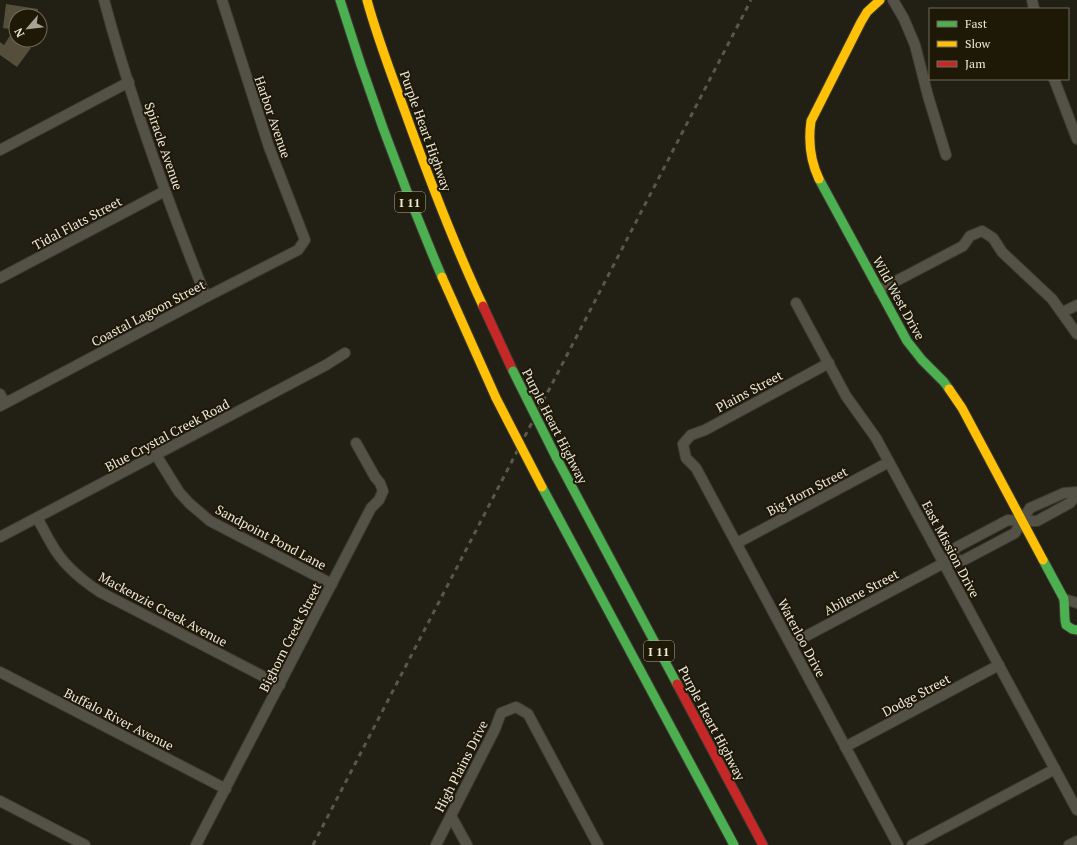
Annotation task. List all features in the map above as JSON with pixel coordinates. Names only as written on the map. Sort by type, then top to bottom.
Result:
[{"type":"main road","name":"I 11","points":[[340,0],[367,86],[400,177],[440,275],[496,398],[542,487],[734,845]]},
{"type":"main road","name":"Purple Heart Highway","points":[[367,0],[374,26],[414,137],[460,256],[513,371],[556,457],[763,845]]},
{"type":"main road","name":"Wild West Drive","points":[[880,0],[867,12],[861,22],[811,121],[808,146],[812,163],[818,177],[906,341],[944,382],[959,403],[1064,599],[1064,621],[1072,630],[1077,630]]},
{"type":"street","name":"Spiracle Avenue","points":[[104,0],[129,82],[166,191],[206,297]]},
{"type":"street","name":"Harbor Avenue","points":[[222,0],[265,133],[305,240]]},
{"type":"street","points":[[893,0],[904,19],[915,45],[928,96],[946,155]]},
{"type":"street","points":[[1054,80],[1077,139]]},
{"type":"street","points":[[0,150],[129,82]]},
{"type":"street","name":"Tidal Flats Street","points":[[0,278],[166,191]]},
{"type":"street","points":[[879,290],[963,246],[970,236],[982,231],[993,238],[1002,252],[1040,287],[1063,312],[1077,334]]},
{"type":"street","name":"Coastal Lagoon Street","points":[[2,401],[298,250],[305,240]]},
{"type":"street","name":"East Mission Drive","points":[[796,303],[846,396],[876,438],[1077,810]]},
{"type":"street","points":[[1063,312],[1077,305]]},
{"type":"street","name":"Blue Crystal Creek Road","points":[[0,537],[319,369],[344,353]]},
{"type":"street","name":"Plains Street","points":[[683,444],[691,435],[705,430],[829,363]]},
{"type":"street","name":"Bighorn Creek Street","points":[[196,845],[371,508],[379,500],[383,491],[380,483],[374,477],[356,443]]},
{"type":"street","name":"Waterloo Drive","points":[[683,444],[686,458],[696,468],[898,845]]},
{"type":"street","name":"Sandpoint Pond Lane","points":[[156,455],[189,503],[210,521],[332,584]]},
{"type":"street","name":"Big Horn Street","points":[[737,543],[889,462]]},
{"type":"street","name":"Abilene Street","points":[[791,644],[944,563],[964,560],[1015,533],[1030,508],[1064,493],[1077,493]]},
{"type":"street","name":"Abilene Street","points":[[944,563],[957,547],[1008,520],[1037,521],[1070,503],[1077,493]]},
{"type":"street","name":"Mackenzie Creek Avenue","points":[[37,518],[51,544],[68,567],[100,592],[280,685]]},
{"type":"street","points":[[1064,599],[1077,603]]},
{"type":"street","name":"Dodge Street","points":[[846,747],[999,665]]},
{"type":"street","name":"Buffalo River Avenue","points":[[0,672],[226,789]]},
{"type":"street","name":"High Plains Drive","points":[[436,845],[495,729],[501,714],[516,707],[528,714],[598,845]]},
{"type":"street","points":[[912,845],[1054,769]]},
{"type":"street","points":[[0,801],[85,845]]},
{"type":"street","points":[[451,816],[467,845]]},
{"type":"street","points":[[1069,845],[1077,841]]},
{"type":"building","points":[[6,4],[32,8],[8,8],[8,29],[3,28]]},
{"type":"building","points":[[8,39],[8,48],[31,48],[17,67],[0,55],[0,42],[4,45]]},
{"type":"railway","points":[[313,845],[751,0]]},
{"type":"traffic: fast","points":[[340,0],[387,140],[442,277]]},
{"type":"traffic: fast","points":[[819,179],[907,341],[922,360],[949,389]]},
{"type":"traffic: fast","points":[[513,371],[556,457]]},
{"type":"traffic: fast","points":[[556,457],[677,684]]},
{"type":"traffic: fast","points":[[542,487],[734,845]]},
{"type":"traffic: fast","points":[[1043,560],[1064,599],[1066,625],[1077,630]]},
{"type":"traffic: slow","points":[[367,0],[384,55],[413,134],[461,258],[483,306]]},
{"type":"traffic: slow","points":[[819,179],[810,151],[811,121],[861,22],[867,12],[880,0]]},
{"type":"traffic: slow","points":[[442,277],[496,398]]},
{"type":"traffic: slow","points":[[949,389],[962,408],[1043,560]]},
{"type":"traffic: slow","points":[[496,398],[542,487]]},
{"type":"traffic: jam","points":[[483,306],[513,371]]},
{"type":"traffic: jam","points":[[677,684],[763,845]]}]
